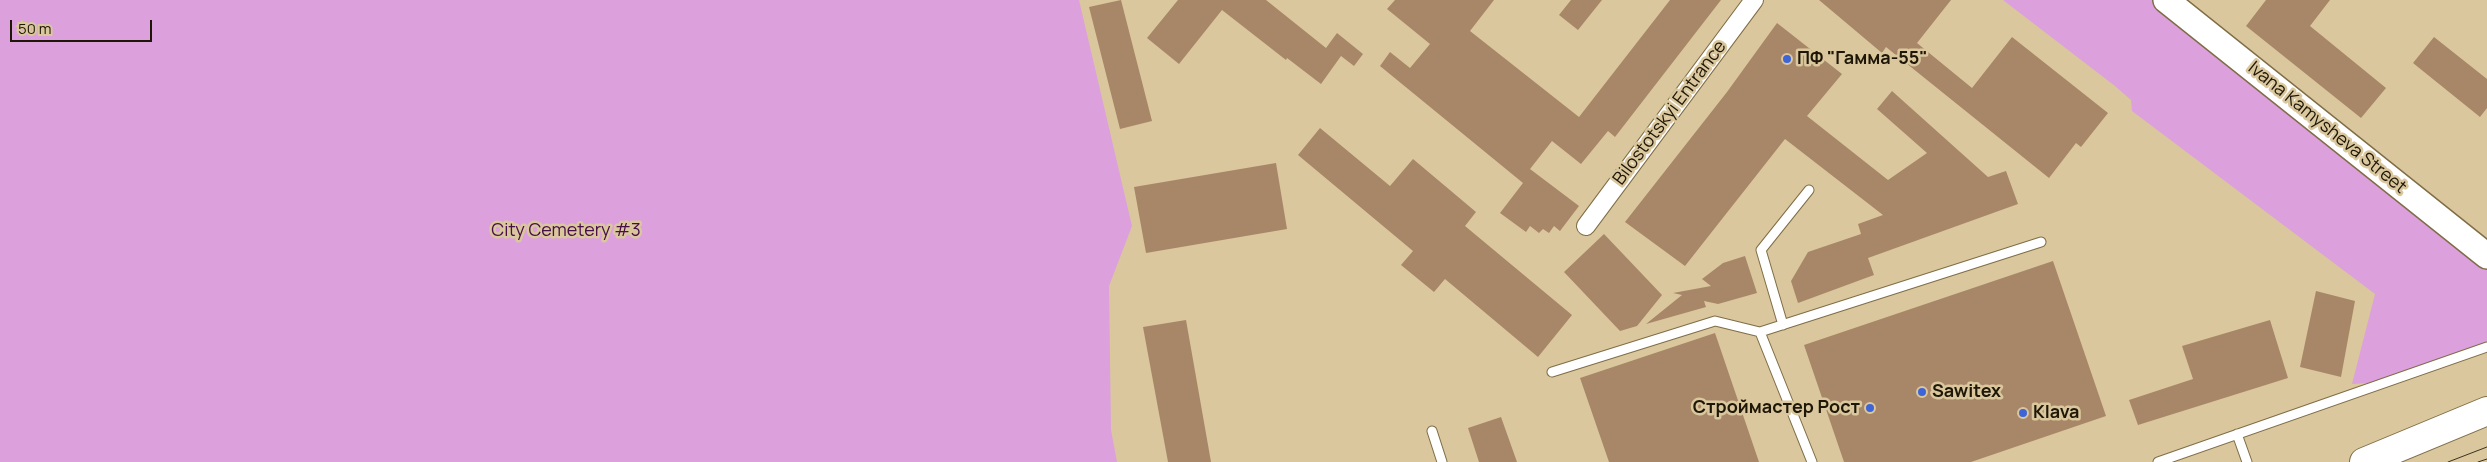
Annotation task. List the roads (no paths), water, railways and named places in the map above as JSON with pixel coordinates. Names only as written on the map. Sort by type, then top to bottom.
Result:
[{"type":"main road","points":[[2364,462],[2487,411]]},
{"type":"street","name":"Bilostotskyi Entrance","points":[[1586,226],[1754,0]]},
{"type":"street","name":"Ivana Kamysheva Street","points":[[2166,0],[2487,256]]},
{"type":"lane","points":[[1783,325],[1761,250],[1809,190]]},
{"type":"lane","points":[[1552,372],[1715,321],[1760,332],[2041,242]]},
{"type":"lane","points":[[1760,332],[1812,462]]},
{"type":"lane","points":[[2158,462],[2487,347]]},
{"type":"lane","points":[[1432,431],[1442,462]]},
{"type":"lane","points":[[2237,434],[2248,462]]},
{"type":"tram line","points":[[2448,462],[2487,447]]},
{"type":"tram line","points":[[2478,462],[2487,459]]},
{"type":"place","name":"ПФ \"Гамма-55\"","points":[[1787,59]]},
{"type":"place","name":"Sawitex","points":[[1922,392]]},
{"type":"place","name":"Строймастер Рост","points":[[1870,408]]},
{"type":"place","name":"Klava","points":[[2023,413]]},
{"type":"park label","name":"City Cemetery #3","points":[[566,231]]}]
